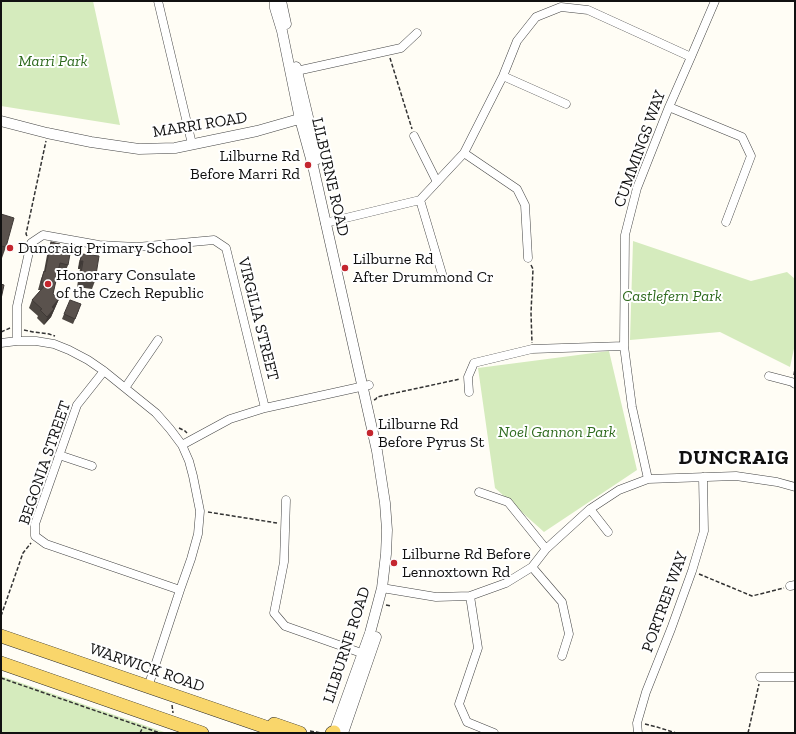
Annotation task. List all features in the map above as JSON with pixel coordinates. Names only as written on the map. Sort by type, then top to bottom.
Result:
[{"type":"main road","name":"WARWICK ROAD","points":[[3,638],[282,733]]},
{"type":"main road","points":[[1,663],[202,733]]},
{"type":"main road","points":[[1,672],[34,674]]},
{"type":"main road","points":[[239,718],[256,718],[300,733]]},
{"type":"street","points":[[158,1],[192,144]]},
{"type":"street","name":"LILBURNE ROAD","points":[[274,1],[294,72]]},
{"type":"street","name":"LILBURNE ROAD","points":[[281,1],[304,118],[365,386],[384,456],[393,520],[392,567],[385,589],[383,612],[336,733]]},
{"type":"street","name":"CUMMINGS WAY","points":[[648,479],[632,407],[624,346],[625,236],[637,188],[669,106],[692,57],[715,1]]},
{"type":"street","points":[[328,222],[420,200],[464,153],[503,76],[517,41],[536,17],[561,7],[588,10],[692,57]]},
{"type":"street","points":[[294,72],[401,48],[417,33]]},
{"type":"street","points":[[503,76],[566,104]]},
{"type":"street","points":[[669,106],[742,137],[745,143],[751,156],[726,222]]},
{"type":"street","name":"MARRI ROAD","points":[[1,121],[47,133],[91,142],[139,149],[175,148],[258,131],[304,118]]},
{"type":"street","points":[[414,136],[437,182]]},
{"type":"street","points":[[464,153],[517,190],[525,205],[528,258]]},
{"type":"street","points":[[420,200],[443,277]]},
{"type":"street","name":"VIRGILIA STREET","points":[[31,243],[43,235],[99,246],[137,247],[214,240],[226,248],[266,408]]},
{"type":"street","points":[[17,341],[17,306],[31,243]]},
{"type":"street","points":[[125,388],[158,340]]},
{"type":"street","points":[[1,343],[36,341],[54,344],[88,360],[156,413],[182,445],[189,461],[200,511],[198,534],[148,687]]},
{"type":"street","points":[[469,392],[468,377],[474,363],[532,349],[624,346]]},
{"type":"street","name":"BEGONIA STREET","points":[[104,371],[77,405],[35,524],[35,536],[46,544],[180,590]]},
{"type":"street","points":[[769,376],[795,384]]},
{"type":"street","points":[[182,445],[230,419],[266,408],[365,386]]},
{"type":"street","points":[[59,454],[92,466]]},
{"type":"street","points":[[385,589],[436,597],[470,596],[506,583],[532,567],[546,549],[590,509],[619,490],[648,479],[736,476],[777,482],[795,487]]},
{"type":"street","name":"PORTREE WAY","points":[[638,733],[637,722],[646,692],[672,629],[704,531],[703,477]]},
{"type":"street","points":[[479,492],[508,502],[546,549]]},
{"type":"street","points":[[286,500],[284,562],[274,612],[285,626],[366,655]]},
{"type":"street","points":[[590,509],[608,532]]},
{"type":"street","points":[[532,567],[562,602],[569,634],[562,656]]},
{"type":"street","points":[[470,596],[478,648],[460,704],[467,722],[494,733]]},
{"type":"street","points":[[760,677],[795,677]]},
{"type":"path","points":[[388,50],[414,136]]},
{"type":"path","points":[[31,243],[26,234],[47,137]]},
{"type":"path","points":[[528,258],[533,269],[531,314],[532,349]]},
{"type":"path","points":[[1,332],[4,332],[9,328],[49,334],[60,338]]},
{"type":"path","points":[[377,396],[468,377]]},
{"type":"path","points":[[178,427],[186,431],[190,441]]},
{"type":"path","points":[[200,511],[286,524]]},
{"type":"path","points":[[1,616],[24,554],[35,536]]},
{"type":"path","points":[[692,571],[752,596],[793,585]]},
{"type":"path","points":[[748,733],[760,677]]},
{"type":"path","points":[[1,678],[160,733]]},
{"type":"path","points":[[170,722],[173,714],[171,698],[173,695]]},
{"type":"path","points":[[637,722],[676,733]]},
{"type":"path","points":[[140,733],[143,727]]},
{"type":"green space","name":"Marri Park","points":[[1,1],[93,1],[120,125],[1,106]]},
{"type":"green space","name":"Castlefern Park","points":[[633,241],[751,281],[787,272],[795,279],[795,344],[790,367],[720,332],[630,340]]},
{"type":"green space","name":"Noel Gannon Park","points":[[609,351],[637,470],[544,532],[495,488],[478,368]]},
{"type":"green space","points":[[1,676],[167,733],[1,733]]},
{"type":"building","points":[[1,214],[14,218],[6,247],[1,246]]},
{"type":"building","points":[[51,242],[60,244],[59,247],[66,248],[65,253],[70,254],[68,265],[60,263],[53,294],[59,299],[52,307],[54,309],[47,317],[40,310],[42,309],[32,300],[47,283],[41,282],[44,271],[45,272]]},
{"type":"building","points":[[82,254],[99,256],[95,281],[80,279],[83,261],[80,261]]},
{"type":"building","points":[[1,284],[4,285],[1,299]]},
{"type":"building","points":[[70,300],[81,304],[75,319],[64,314]]},
{"type":"place","name":"Lilburne Rd Before Marri Rd","points":[[308,165]]},
{"type":"place","name":"Duncraig Primary School","points":[[10,248]]},
{"type":"place","name":"Lilburne Rd After Drummond Cr","points":[[345,268]]},
{"type":"place","name":"Honorary Consulate of the Czech Republic","points":[[48,284]]},
{"type":"place","name":"Lilburne Rd Before Pyrus St","points":[[370,433]]},
{"type":"place","name":"Lilburne Rd Before Lennoxtown Rd","points":[[394,563]]},
{"type":"district","name":"DUNCRAIG","points":[[734,458]]}]
